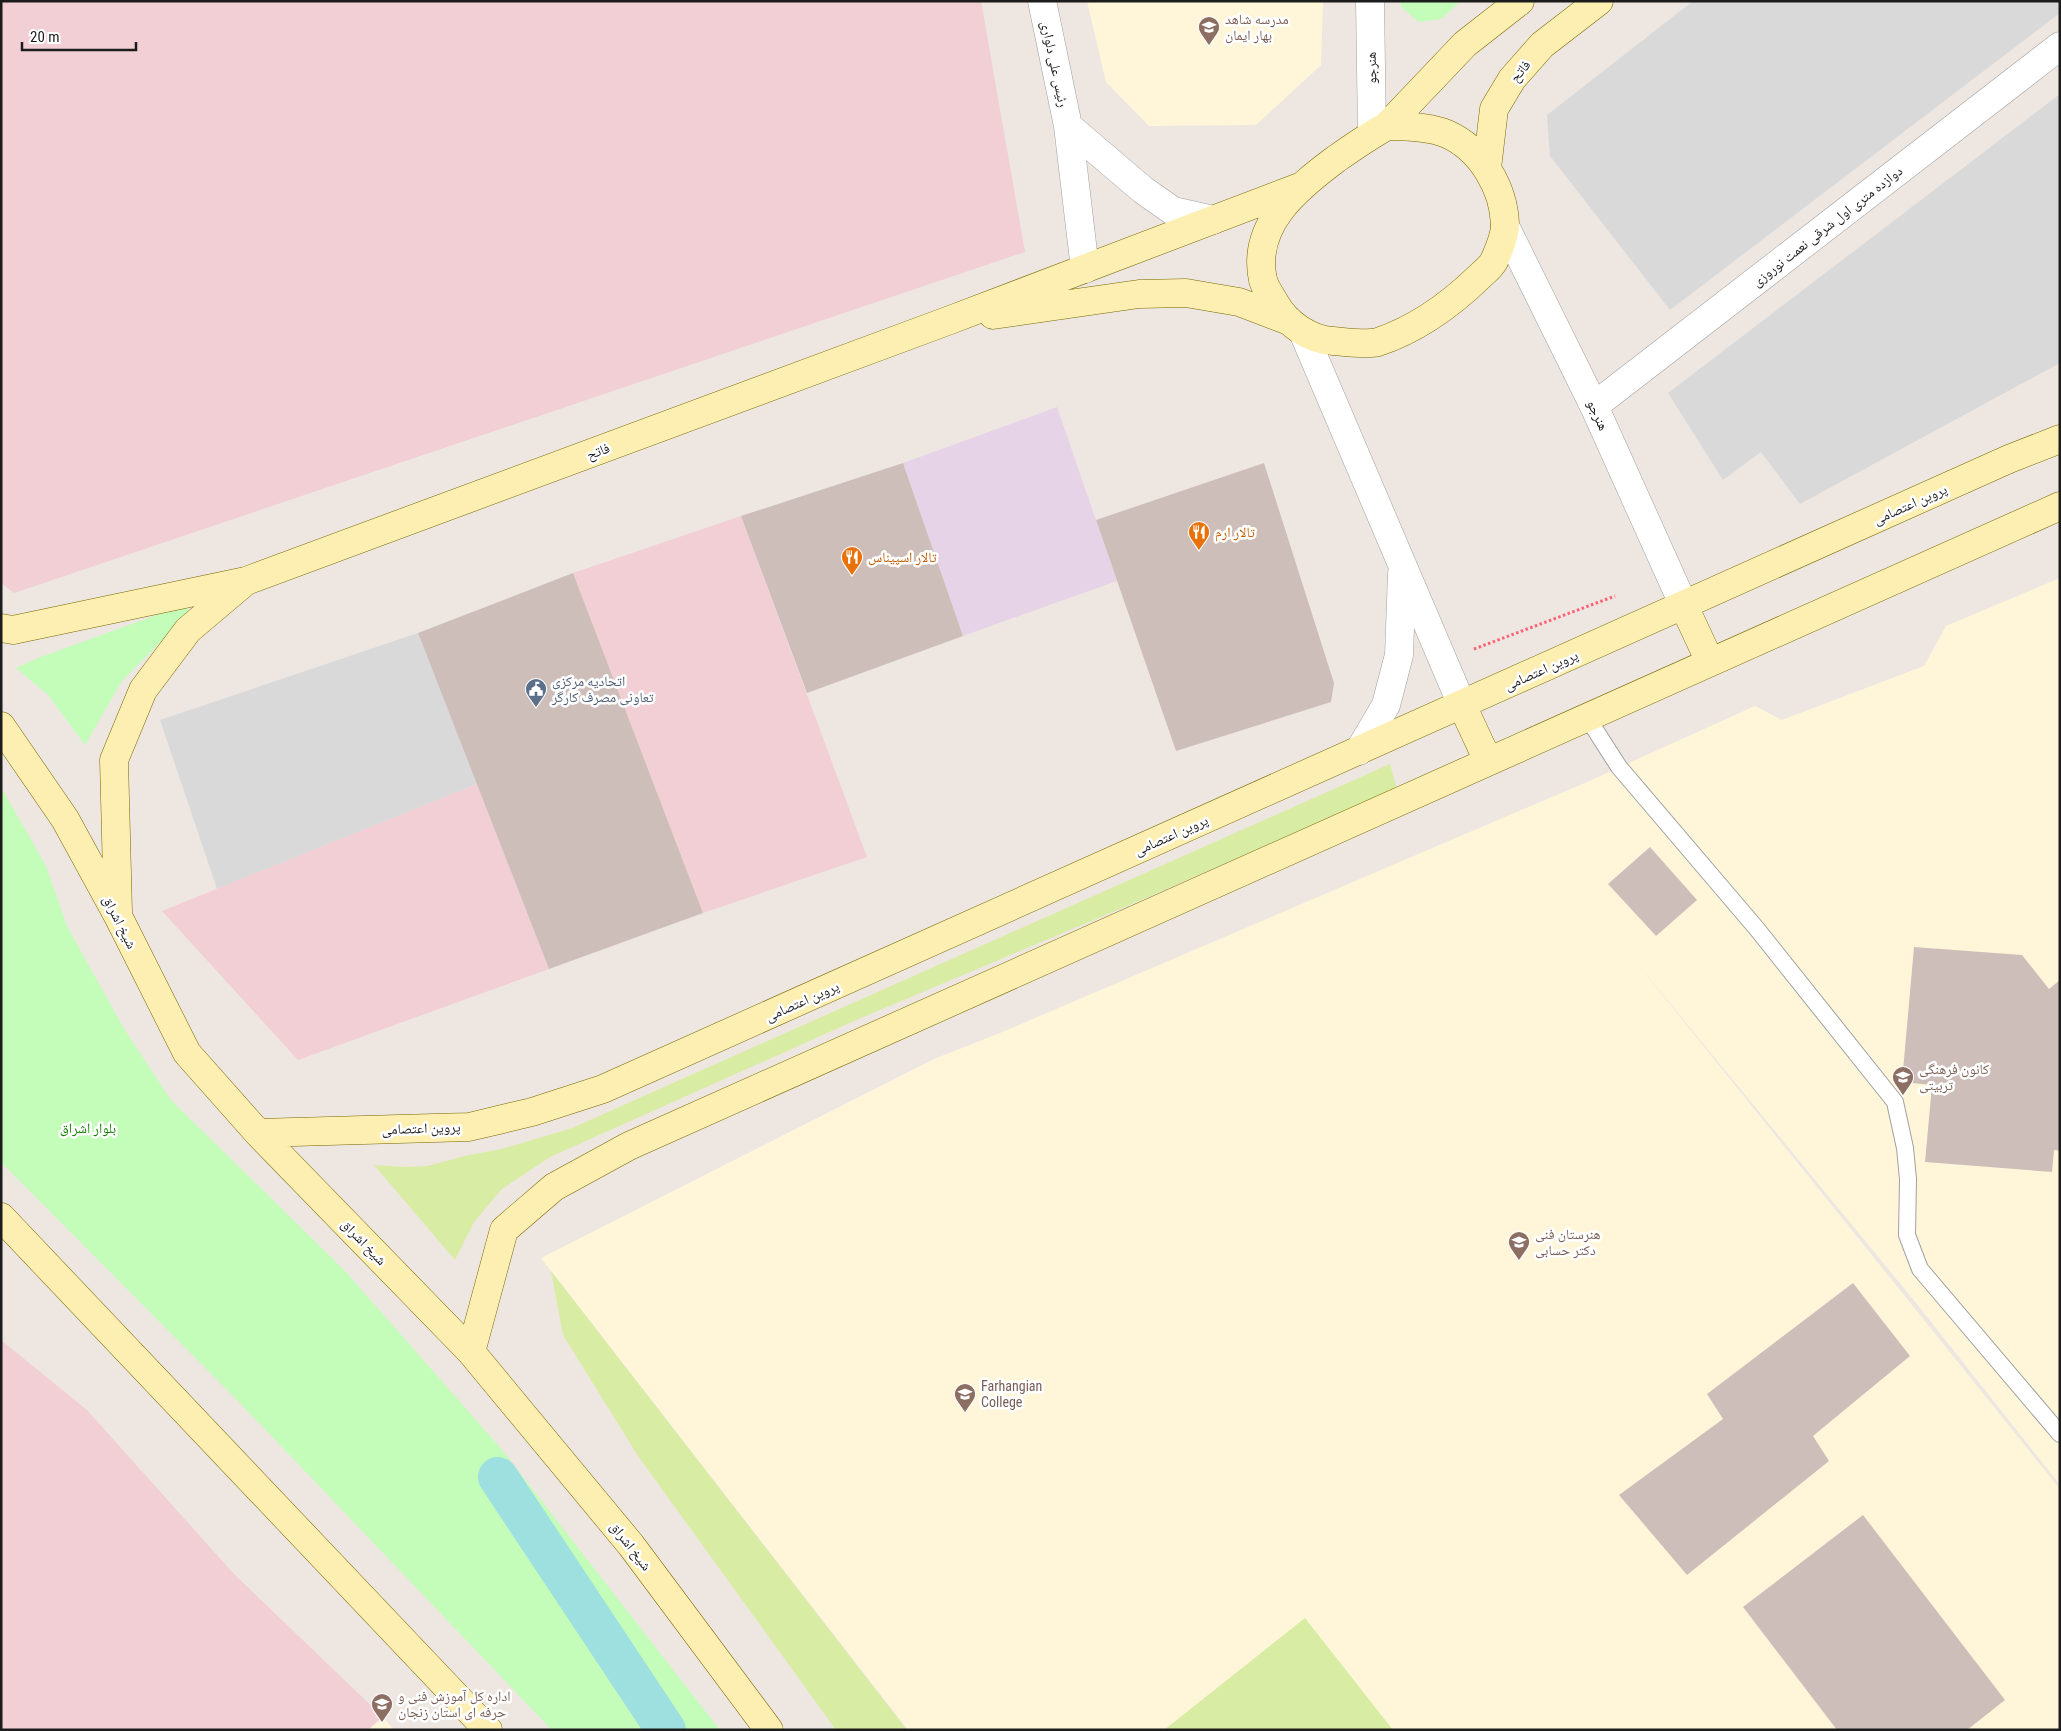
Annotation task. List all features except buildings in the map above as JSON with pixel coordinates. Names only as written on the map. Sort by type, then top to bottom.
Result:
[{"type":"main road","points":[[1296,327],[1277,306],[1263,281],[1261,253],[1268,230],[1278,210],[1302,186],[1380,130],[1465,44],[1520,1]]},
{"type":"main road","name":"فاتح","points":[[1487,168],[1494,109],[1512,79],[1542,45],[1599,1]]},
{"type":"main road","points":[[950,320],[1017,313],[1139,294],[1186,293],[1239,302],[1330,341],[1376,342],[1432,317],[1466,289],[1494,262],[1505,226],[1500,195],[1487,168],[1468,148],[1446,134],[1404,126],[1380,130]]},
{"type":"main road","points":[[950,320],[1302,186]]},
{"type":"main road","name":"فاتح","points":[[246,581],[950,320]]},
{"type":"main road","name":"پروین اعتصامی","points":[[258,1133],[469,1127],[532,1112],[604,1089],[2060,439]]},
{"type":"main road","points":[[471,1352],[504,1230],[554,1187],[638,1142],[2060,506]]},
{"type":"main road","points":[[1,628],[13,630],[246,581]]},
{"type":"main road","points":[[118,916],[114,760],[143,690],[188,630],[246,581]]},
{"type":"main road","points":[[1684,606],[1710,662]]},
{"type":"main road","points":[[1462,705],[1488,761]]},
{"type":"main road","name":"شیخ اشراق","points":[[1,726],[65,819],[118,916],[187,1053],[258,1133],[471,1352],[631,1545],[769,1730]]},
{"type":"main road","points":[[1,1217],[488,1730]]},
{"type":"street","name":"رئیس علی دلواری","points":[[1042,1],[1068,126],[1085,269]]},
{"type":"street","name":"هنرجو","points":[[1370,1],[1380,130]]},
{"type":"street","name":"دوازده متری اول شرقی نعمت نوروزی","points":[[1594,406],[2060,46]]},
{"type":"street","points":[[1068,126],[1143,190],[1173,211],[1213,220]]},
{"type":"street","name":"هنرجو","points":[[1505,226],[1594,406],[1684,606]]},
{"type":"street","points":[[1296,327],[1403,566],[1462,705]]},
{"type":"street","points":[[1359,751],[1386,705],[1399,655],[1403,566]]},
{"type":"lane","points":[[1587,717],[1619,767],[1757,929],[1895,1102],[1905,1148],[1908,1179],[1907,1235],[1920,1269],[2060,1434]]},
{"type":"path","points":[[1443,661],[1615,596]]},
{"type":"shaded area","points":[[1,1],[981,1],[1025,252],[14,593],[1,583]]},
{"type":"shaded area","name":"مدرسه شاهد بهار ایمان","points":[[1087,1],[1323,1],[1321,65],[1256,125],[1149,126],[1106,82]]},
{"type":"shaded area","points":[[1693,1],[2060,1],[2060,13],[1670,310],[1550,156],[1547,115]]},
{"type":"shaded area","points":[[2060,94],[2060,363],[1800,504],[1761,452],[1723,480],[1668,393]]},
{"type":"shaded area","points":[[1057,407],[1117,581],[963,636],[903,463]]},
{"type":"shaded area","points":[[741,516],[867,857],[703,913],[573,573]]},
{"type":"shaded area","points":[[2060,578],[2060,1485],[1917,1304],[1627,951],[2060,1489],[2060,1730],[908,1730],[541,1258],[934,1059],[1000,1033],[1587,782],[1755,706],[1782,720],[1924,666],[1946,626]]},
{"type":"shaded area","points":[[418,633],[477,784],[217,889],[160,720]]},
{"type":"shaded area","points":[[477,784],[549,969],[298,1060],[162,911]]},
{"type":"shaded area","points":[[1,1340],[87,1410],[234,1574],[383,1717],[368,1730],[1,1730]]},
{"type":"shaded area","name":"اداره کل آموزش فنی و حرفه ای استان زنجان","points":[[383,1717],[394,1730],[368,1730]]},
{"type":"green space","points":[[1401,1],[1461,1],[1441,19],[1419,22],[1401,7]]},
{"type":"green space","points":[[187,604],[188,614],[122,681],[85,745],[48,695],[16,668],[38,658]]},
{"type":"green space","points":[[1390,764],[1397,789],[854,1021],[550,1157],[502,1189],[474,1222],[455,1260],[374,1165],[427,1166],[502,1149],[572,1128]]},
{"type":"green space","name":"بلوار اشراق","points":[[1,787],[46,866],[67,926],[123,1027],[171,1100],[345,1271],[498,1445],[720,1730],[552,1730],[236,1399],[1,1162]]},
{"type":"green space","points":[[551,1271],[907,1730],[836,1730],[638,1456],[563,1335]]},
{"type":"green space","points":[[1305,1618],[1393,1730],[1164,1730]]},
{"type":"waterway","points":[[498,1477],[666,1730]]},
{"type":"place","name":"مدرسه شاهد بهار ایمان","points":[[1209,46]]},
{"type":"place","name":"تالار ارم","points":[[1199,551]]},
{"type":"place","name":"تالار اسپیناس","points":[[852,576]]},
{"type":"place","name":"اتحادیه مرکزی تعاونی مصرف کارگر","points":[[536,708]]},
{"type":"place","name":"کانون فرهنگی تربیتی","points":[[1903,1096]]},
{"type":"place","name":"هنرستان فنی دکتر حسابی","points":[[1519,1261]]},
{"type":"place","name":"Farhangian College","points":[[965,1413]]},
{"type":"place","name":"اداره کل آموزش فنی و حرفه ای استان زنجان","points":[[382,1723]]}]
